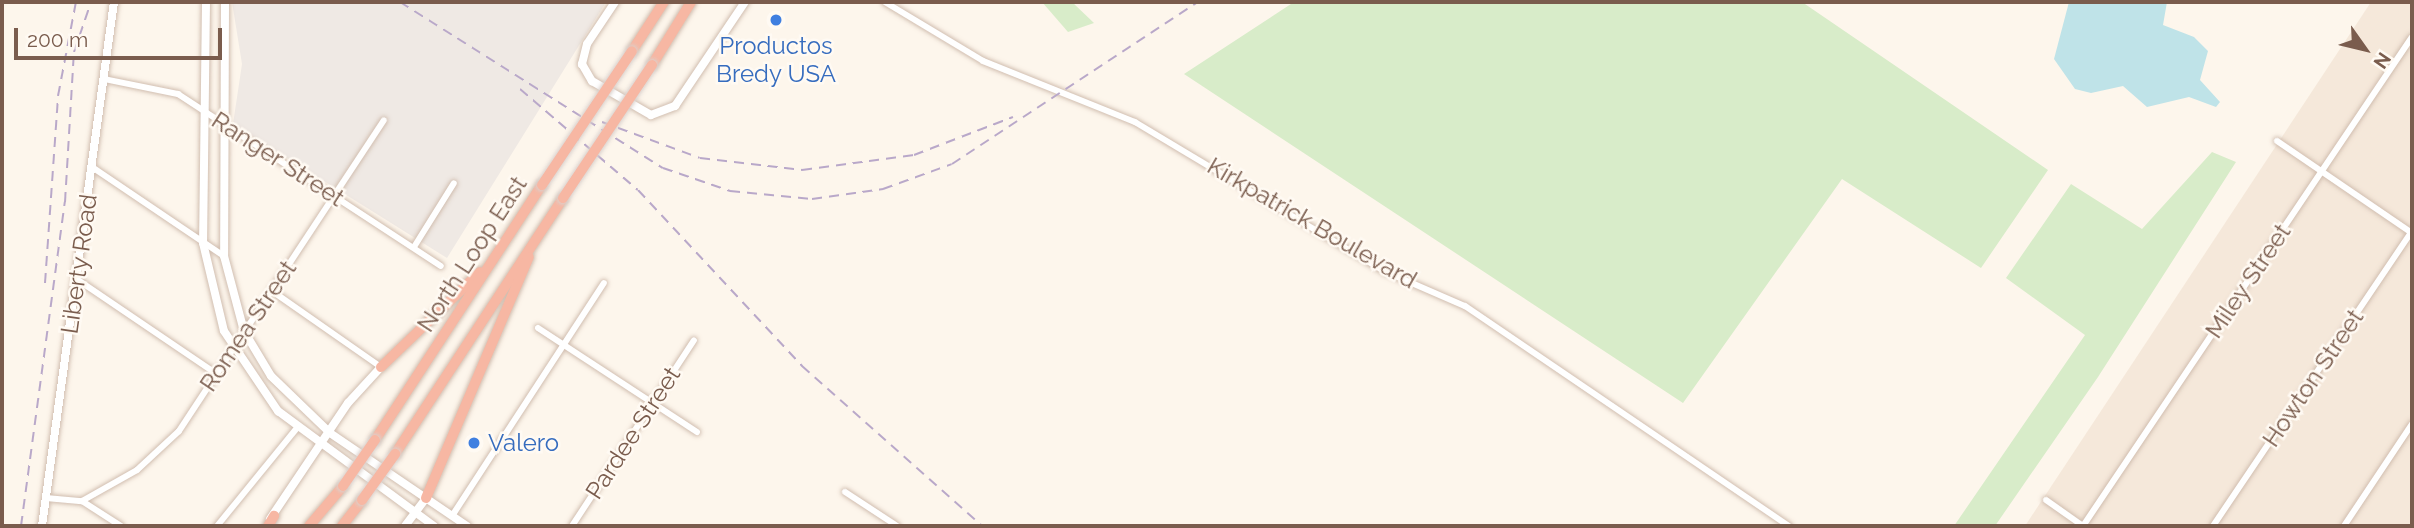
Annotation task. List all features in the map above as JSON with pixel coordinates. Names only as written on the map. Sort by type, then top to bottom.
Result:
[{"type":"highway","name":"North Loop East","points":[[309,526],[343,486],[375,440],[491,260],[664,2]]},
{"type":"highway","name":"North Loop East","points":[[342,526],[395,454],[652,65],[690,3]]},
{"type":"highway","points":[[426,498],[531,248]]},
{"type":"highway","points":[[381,367],[491,260]]},
{"type":"highway","points":[[265,526],[274,516]]},
{"type":"main road","name":"Liberty Road","points":[[42,526],[78,280],[114,2]]},
{"type":"main road","points":[[206,2],[203,243],[208,284],[233,350],[262,396],[297,428],[434,526]]},
{"type":"main road","points":[[225,2],[227,125],[224,256],[244,331],[271,376],[330,433],[467,526]]},
{"type":"main road","points":[[615,2],[587,44],[583,66],[592,81],[651,115],[675,106],[745,2]]},
{"type":"main road","points":[[274,516],[321,445],[381,367]]},
{"type":"main road","points":[[405,526],[426,498]]},
{"type":"street","name":"Kirkpatrick Boulevard","points":[[885,2],[983,61],[1135,121],[1384,271],[1465,306],[1789,526]]},
{"type":"street","name":"Miley Street","points":[[2083,526],[2412,37]]},
{"type":"street","name":"Ranger Street","points":[[104,79],[166,91],[205,111],[441,266]]},
{"type":"street","name":"Romea Street","points":[[82,501],[162,451],[217,374],[384,120]]},
{"type":"street","points":[[2277,141],[2412,232]]},
{"type":"street","points":[[92,167],[224,256]]},
{"type":"street","points":[[414,247],[454,183]]},
{"type":"street","name":"Howton Street","points":[[2213,526],[2412,232]]},
{"type":"street","points":[[78,280],[217,374]]},
{"type":"street","points":[[452,516],[604,283]]},
{"type":"street","points":[[272,291],[381,367]]},
{"type":"street","points":[[538,328],[697,432]]},
{"type":"street","name":"Pardee Street","points":[[572,526],[694,340]]},
{"type":"street","points":[[2344,526],[2412,424]]},
{"type":"street","points":[[217,526],[297,428]]},
{"type":"street","points":[[845,492],[897,526]]},
{"type":"street","points":[[46,498],[82,501],[121,526]]},
{"type":"street","points":[[2046,500],[2083,526]]},
{"type":"shaded area","points":[[232,2],[606,2],[447,258],[233,124],[242,64]]},
{"type":"shaded area","points":[[2371,2],[2412,2],[2412,526],[2025,526]]},
{"type":"green space","points":[[1042,2],[1072,2],[1094,23],[1068,32]]},
{"type":"green space","points":[[1294,2],[1802,2],[2048,170],[1981,268],[1842,179],[1683,403],[1184,74]]},
{"type":"green space","points":[[2212,152],[2236,162],[2098,377],[1995,526],[1954,526],[2085,335],[2006,278],[2071,184],[2142,229]]},
{"type":"water","points":[[2069,2],[2167,2],[2163,25],[2194,37],[2208,51],[2200,80],[2220,102],[2216,107],[2189,97],[2147,107],[2123,86],[2091,93],[2075,89],[2054,59]]},
{"type":"railway","points":[[45,283],[58,96],[76,2]]},
{"type":"railway","points":[[21,526],[65,202],[74,52],[91,2]]},
{"type":"railway","points":[[400,2],[663,168],[730,191],[812,199],[883,189],[952,164],[1198,2]]},
{"type":"railway","points":[[520,89],[638,190],[802,366],[982,526]]},
{"type":"railway","points":[[602,122],[700,158],[802,170],[914,155],[1013,117]]},
{"type":"place","name":"Productos Bredy USA","points":[[776,20]]},
{"type":"place","name":"Valero","points":[[474,443]]}]
